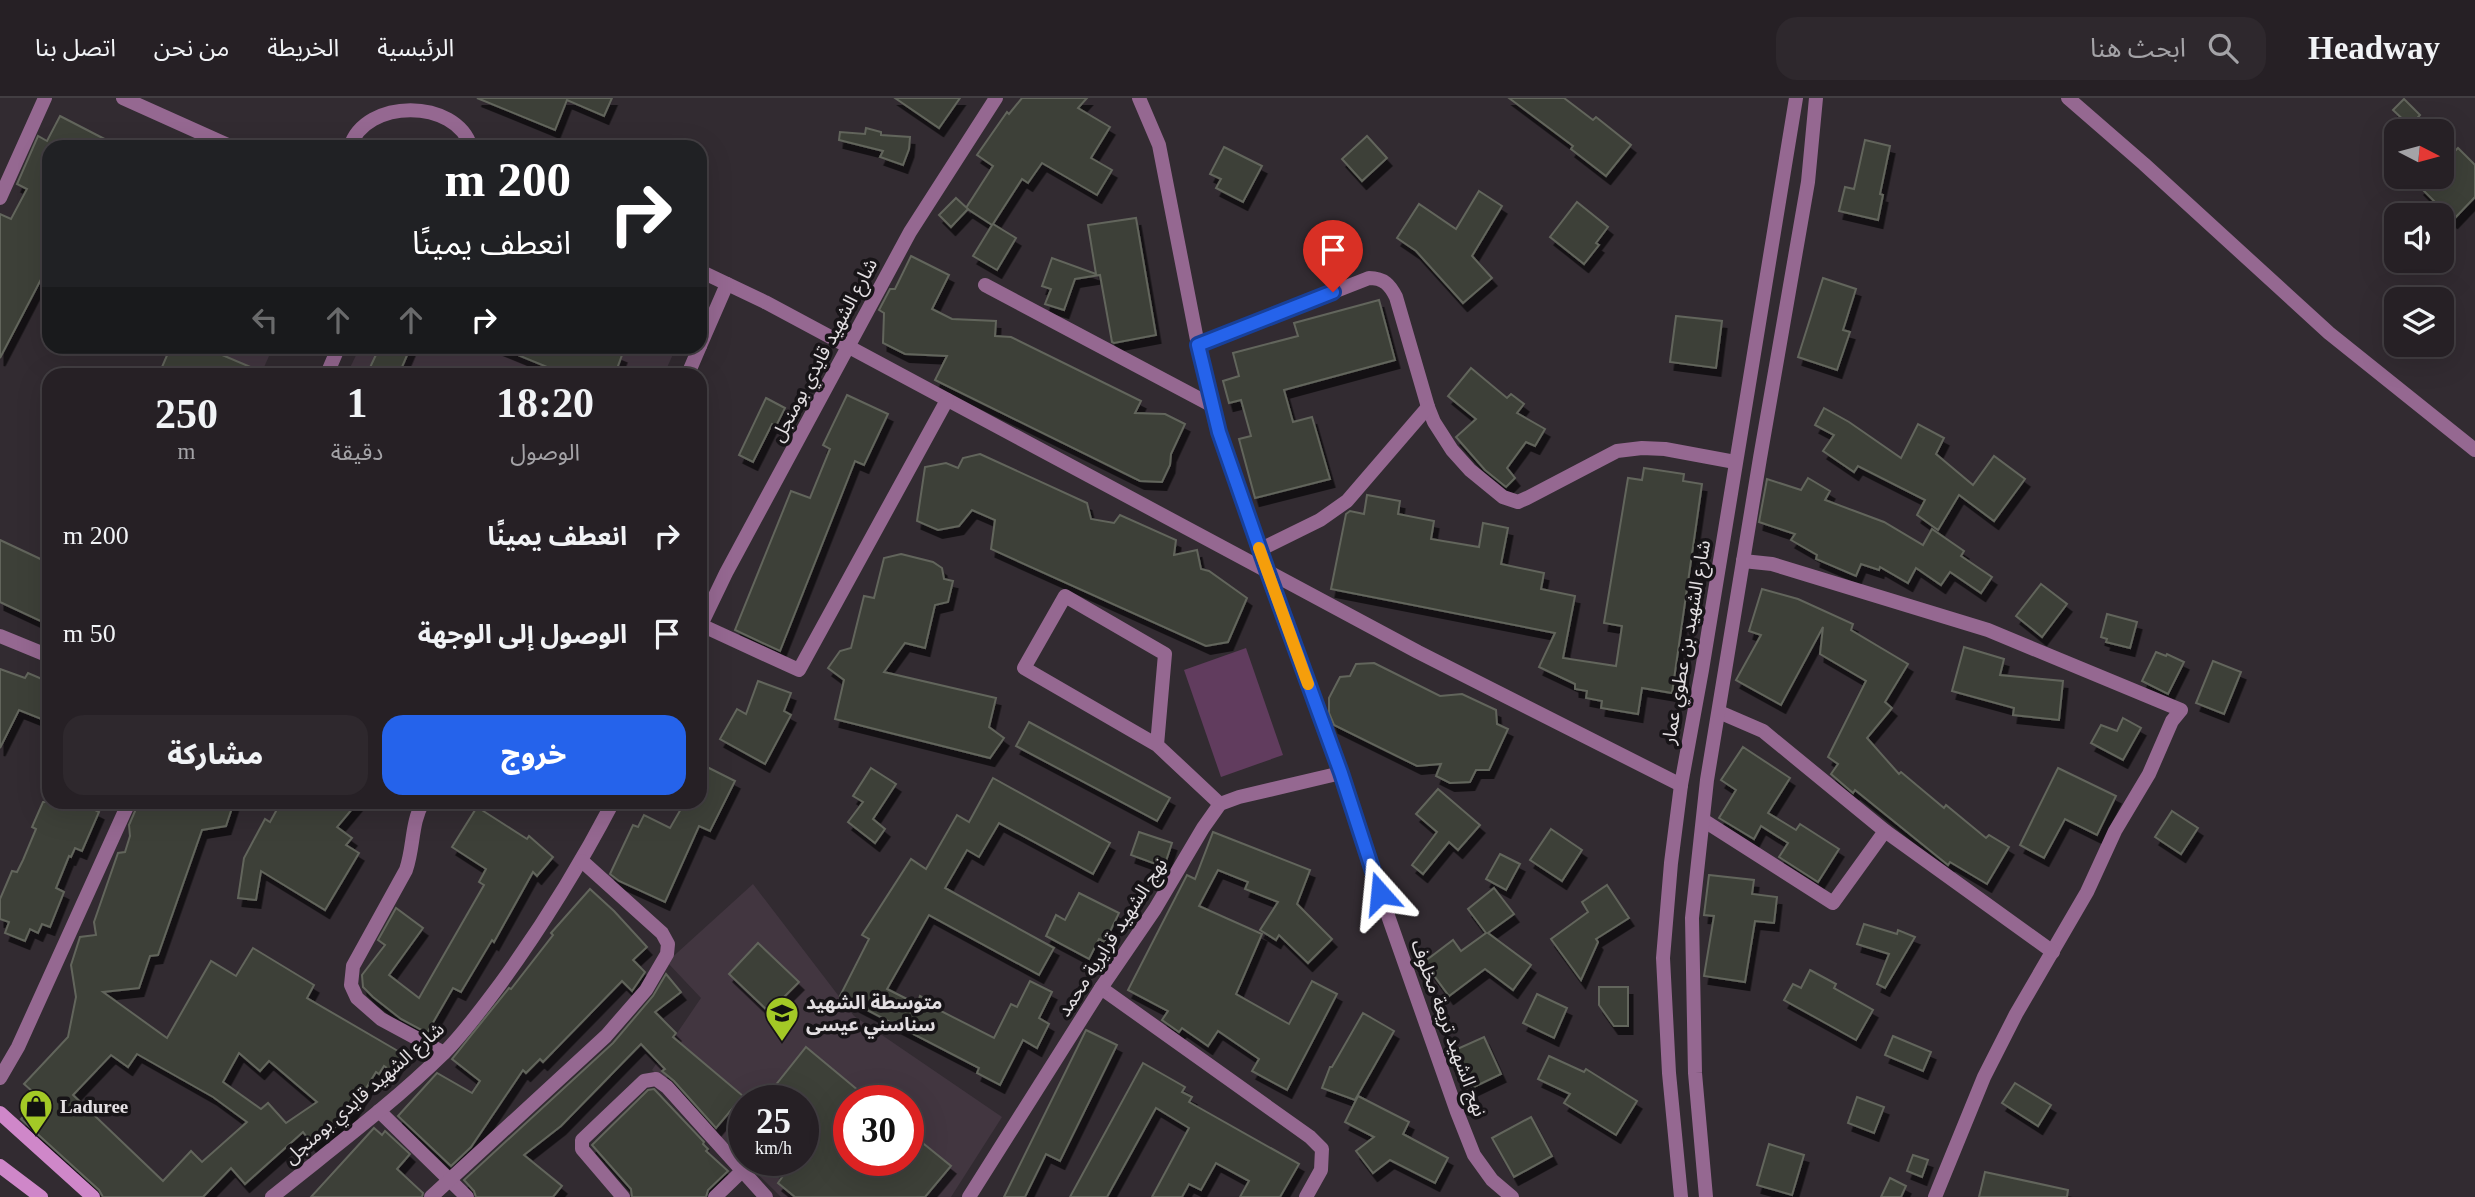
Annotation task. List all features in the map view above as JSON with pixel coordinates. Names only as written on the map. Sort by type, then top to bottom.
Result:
[{"type":"street","points":[[0,198],[45,98]]},
{"type":"street","points":[[123,98],[216,140]]},
{"type":"street","name":"شارع الشهيد قايدي بومنجل","points":[[707,613],[726,573],[910,232],[996,98]]},
{"type":"street","name":"نهج الشهيد تريعة مخلوف","points":[[1139,98],[1158,145],[1198,345],[1219,432],[1259,550],[1341,773],[1380,893],[1474,1155],[1492,1180],[1512,1197]]},
{"type":"street","name":"شارع الشهيد بن عطوي عمار","points":[[1681,1197],[1669,1073],[1663,958],[1671,863],[1681,785],[1796,98]]},
{"type":"street","points":[[1706,1197],[1695,1073],[1692,918],[1718,712],[1808,182],[1816,98]]},
{"type":"street","points":[[2068,98],[2329,333],[2475,450]]},
{"type":"street","points":[[355,140],[363,124],[394,101],[444,104],[467,140]]},
{"type":"street","points":[[707,274],[1418,652],[1681,785]]},
{"type":"street","points":[[1198,345],[1369,278],[1378,278],[1391,287],[1396,297],[1434,422],[1452,450],[1470,470],[1503,498],[1518,502],[1528,498],[1616,451],[1665,449],[1735,462]]},
{"type":"street","points":[[707,330],[727,284]]},
{"type":"street","points":[[985,285],[1213,406]]},
{"type":"street","points":[[707,629],[799,670],[947,400]]},
{"type":"street","points":[[1259,550],[1320,520],[1347,501],[1428,407]]},
{"type":"street","points":[[1743,561],[1772,564],[1988,630],[2181,710],[2172,721],[2149,774],[2115,831],[2087,892],[2016,1014],[1984,1077],[1935,1197]]},
{"type":"street","points":[[1157,745],[1165,654],[1065,596],[1024,668],[1157,745],[1220,804],[1250,794],[1341,773]]},
{"type":"street","points":[[0,636],[42,653]]},
{"type":"street","points":[[1718,712],[1763,731],[1885,831],[2053,952]]},
{"type":"street","name":"نهج الشهيد قرايرية محمد","points":[[969,1197],[1220,804]]},
{"type":"street","points":[[0,1078],[19,1047],[126,809]]},
{"type":"street","points":[[419,809],[406,870],[353,966],[351,985],[357,998],[381,1019],[444,1053]]},
{"type":"street","name":"شارع الشهيد قايدي بومنجل","points":[[272,1197],[379,1111],[444,1053],[471,1023],[512,967],[582,861],[609,809]]},
{"type":"street","points":[[1703,820],[1833,903],[1885,831]]},
{"type":"street","points":[[431,1197],[606,1036],[646,989],[664,961],[668,944],[662,933],[582,861]]},
{"type":"street","points":[[1101,988],[1322,1149],[1321,1170],[1306,1197]]},
{"type":"street","points":[[623,1197],[582,1149],[582,1140],[644,1081],[660,1081],[667,1087],[728,1157]]},
{"type":"street","points":[[379,1111],[467,1197]]},
{"type":"street","points":[[0,1113],[93,1197]]},
{"type":"street","points":[[0,1166],[41,1197]]},
{"type":"street","points":[[715,1197],[737,1176]]},
{"type":"street","points":[[745,1176],[766,1197]]},
{"type":"shaded area","points":[[172,354],[269,356],[264,368],[165,368]]},
{"type":"shaded area","points":[[357,354],[673,354],[667,368],[350,368]]},
{"type":"shaded area","points":[[1246,648],[1283,755],[1221,777],[1184,670]]},
{"type":"shaded area","name":"متوسطة الشهيد سناسني عيسى","points":[[753,884],[854,1016],[1002,1117],[951,1197],[781,1197],[760,1176],[819,1176],[819,1085],[728,1085],[728,1145],[652,1070],[701,998],[667,962]]},
{"type":"building","points":[[477,98],[612,98],[604,116],[567,100],[555,130]]},
{"type":"building","points":[[895,98],[960,98],[939,128]]},
{"type":"building","points":[[1022,98],[1087,98],[1078,108],[1110,127],[1091,158],[1112,170],[1097,195],[1042,163],[1028,183],[1022,179],[993,224],[1016,238],[997,270],[973,256],[992,225],[966,208],[993,166],[977,155],[1007,112],[1009,114]]},
{"type":"building","points":[[1509,98],[1564,98],[1593,120],[1596,117],[1631,145],[1606,176],[1571,149],[1573,146]]},
{"type":"building","points":[[2404,99],[2420,115],[2416,119],[2403,119],[2393,110]]},
{"type":"building","points":[[60,116],[106,140],[48,140]]},
{"type":"building","points":[[866,128],[881,132],[881,135],[910,137],[903,165],[880,157],[883,151],[839,140],[840,132],[865,134]]},
{"type":"building","points":[[38,136],[45,140],[42,140],[42,277],[0,358],[0,214],[11,219],[27,189],[17,184]]},
{"type":"building","points":[[1367,136],[1387,158],[1362,181],[1342,159]]},
{"type":"building","points":[[1865,140],[1890,146],[1880,194],[1883,195],[1878,220],[1839,211],[1845,187],[1854,189]]},
{"type":"building","points":[[1224,147],[1262,166],[1243,202],[1216,188],[1221,179],[1210,174]]},
{"type":"building","points":[[2458,148],[2475,165],[2475,197],[2454,219],[2454,203],[2436,203],[2422,189],[2454,189],[2454,152]]},
{"type":"building","points":[[1479,191],[1502,206],[1472,256],[1492,278],[1463,303],[1416,251],[1397,238],[1419,204],[1456,229]]},
{"type":"building","points":[[956,198],[968,209],[951,227],[939,215]]},
{"type":"building","points":[[1577,202],[1608,227],[1596,243],[1599,245],[1584,264],[1550,237]]},
{"type":"building","points":[[1136,218],[1156,335],[1114,343],[1100,275],[1075,279],[1064,310],[1045,304],[1051,289],[1042,286],[1052,258],[1096,274],[1088,225]]},
{"type":"building","points":[[911,256],[949,275],[932,309],[952,319],[996,321],[995,336],[1011,337],[1141,401],[1135,413],[1165,414],[1185,424],[1162,482],[1140,481],[935,380],[947,356],[905,354],[883,343],[884,313],[879,310],[890,289],[895,289]]},
{"type":"building","points":[[1823,278],[1856,289],[1843,330],[1850,332],[1837,370],[1798,357]]},
{"type":"building","points":[[1379,300],[1395,360],[1284,390],[1293,422],[1312,417],[1330,479],[1255,498],[1239,439],[1251,436],[1241,400],[1229,403],[1223,381],[1239,376],[1233,353],[1298,336],[1294,323]]},
{"type":"building","points":[[1676,316],[1722,321],[1716,368],[1670,362]]},
{"type":"building","points":[[168,354],[220,354],[253,368],[162,368]]},
{"type":"building","points":[[376,354],[408,354],[402,368],[370,368]]},
{"type":"building","points":[[516,354],[622,355],[617,368],[550,368]]},
{"type":"building","points":[[1471,368],[1507,398],[1511,394],[1524,404],[1517,413],[1545,429],[1535,446],[1526,442],[1507,468],[1515,478],[1506,487],[1485,470],[1456,437],[1476,419],[1448,396]]},
{"type":"building","points":[[847,395],[888,414],[864,465],[855,461],[780,651],[735,630],[791,491],[810,498],[830,449],[823,445]]},
{"type":"building","points":[[766,398],[785,408],[776,426],[772,424],[753,462],[739,455]]},
{"type":"building","points":[[1824,408],[1901,458],[1918,424],[1944,438],[1936,454],[1973,485],[1994,456],[2025,479],[1994,521],[1959,495],[1938,530],[1917,515],[1925,500],[1858,466],[1854,472],[1823,451],[1834,435],[1815,425]]},
{"type":"building","points":[[980,454],[1087,503],[1091,519],[1114,523],[1120,515],[1176,540],[1174,555],[1197,550],[1201,569],[1209,571],[1247,598],[1228,642],[1206,646],[991,549],[995,520],[972,510],[959,526],[938,530],[917,521],[925,467],[946,463],[958,468],[963,458]]},
{"type":"building","points":[[1644,468],[1684,474],[1683,481],[1702,484],[1672,693],[1642,688],[1638,714],[1601,708],[1602,701],[1586,698],[1587,691],[1575,689],[1575,684],[1539,667],[1555,633],[1331,589],[1346,514],[1350,511],[1364,514],[1367,495],[1400,501],[1398,514],[1434,521],[1431,539],[1479,547],[1483,523],[1508,528],[1501,564],[1544,573],[1541,589],[1575,596],[1563,658],[1616,666],[1622,626],[1604,623],[1628,478],[1642,480]]},
{"type":"building","points":[[1808,478],[1830,491],[1825,500],[1884,522],[1923,545],[1932,529],[1964,551],[1961,556],[1992,577],[1981,593],[1950,572],[1941,585],[1916,568],[1908,583],[1880,567],[1879,570],[1861,564],[1856,576],[1816,559],[1817,555],[1791,540],[1795,534],[1759,522],[1767,479],[1801,490]]},
{"type":"building","points":[[0,540],[42,560],[42,622],[0,602]]},
{"type":"building","points":[[901,554],[933,562],[942,568],[944,579],[953,581],[948,602],[935,605],[925,648],[905,643],[884,672],[996,698],[989,727],[1004,738],[990,758],[835,719],[844,680],[828,668],[840,651],[851,648],[864,596],[874,598],[884,558]]},
{"type":"building","points":[[2041,584],[2067,604],[2042,637],[2016,616]]},
{"type":"building","points":[[1762,589],[1798,599],[1853,624],[1851,630],[1908,664],[1885,702],[1892,708],[1867,738],[1899,774],[1901,772],[1944,808],[1946,805],[1986,838],[1989,835],[2009,847],[1987,884],[1950,862],[1948,865],[1855,790],[1853,793],[1831,774],[1838,764],[1828,757],[1866,681],[1820,654],[1823,627],[1781,705],[1736,680],[1761,635],[1749,631]]},
{"type":"building","points":[[2107,614],[2137,622],[2130,648],[2106,642],[2107,639],[2101,637]]},
{"type":"building","points":[[1964,647],[2004,659],[2000,675],[2063,681],[2059,720],[2013,715],[2014,708],[1952,691]]},
{"type":"building","points":[[2156,652],[2184,662],[2168,694],[2142,681]]},
{"type":"building","points":[[2213,661],[2241,672],[2224,714],[2196,703]]},
{"type":"building","points":[[1374,663],[1440,696],[1462,694],[1496,710],[1497,724],[1508,729],[1489,770],[1476,770],[1470,782],[1450,783],[1436,776],[1441,764],[1417,766],[1334,725],[1329,713],[1329,698],[1340,677],[1350,676],[1356,664]]},
{"type":"building","points":[[0,669],[25,678],[28,673],[42,679],[42,719],[19,710],[0,748]]},
{"type":"building","points":[[758,681],[791,693],[784,711],[791,715],[765,764],[720,739],[737,709],[746,714]]},
{"type":"building","points":[[2123,718],[2141,728],[2123,760],[2091,743],[2101,725],[2117,731]]},
{"type":"building","points":[[1029,722],[1170,798],[1157,821],[1016,746]]},
{"type":"building","points":[[1743,747],[1790,778],[1768,813],[1796,830],[1800,824],[1839,849],[1818,882],[1779,857],[1788,843],[1761,826],[1754,839],[1719,818],[1736,790],[1721,780]]},
{"type":"building","points":[[707,767],[735,781],[710,831],[699,826],[665,902],[619,881],[610,874],[633,825],[638,827],[644,815],[670,828],[681,809],[707,809]]},
{"type":"building","points":[[871,768],[896,784],[873,819],[885,829],[875,843],[848,822],[863,802],[853,796]]},
{"type":"building","points":[[2058,768],[2116,796],[2097,835],[2065,819],[2044,858],[2020,845]]},
{"type":"building","points":[[993,778],[1110,843],[1093,874],[999,823],[979,857],[967,850],[945,888],[1054,948],[1039,975],[929,915],[887,989],[917,1004],[920,996],[934,1004],[933,1007],[994,1038],[1011,1004],[1017,1007],[1030,981],[1052,992],[1039,1018],[1049,1024],[1037,1048],[1023,1040],[1000,1085],[977,1073],[979,1068],[840,996],[869,939],[862,935],[911,859],[926,869],[957,815],[969,822]]},
{"type":"building","points":[[1438,789],[1480,825],[1458,850],[1449,842],[1423,874],[1412,865],[1437,832],[1416,814]]},
{"type":"building","points":[[42,804],[42,809],[93,809],[99,812],[82,851],[75,848],[71,857],[69,856],[56,888],[64,892],[50,927],[42,924],[38,933],[30,929],[25,941],[5,933],[9,922],[0,919],[0,899],[12,871],[17,872],[23,860],[36,829],[32,827]]},
{"type":"building","points":[[136,809],[232,809],[226,826],[202,830],[158,955],[150,956],[139,988],[103,992],[167,1038],[211,961],[236,976],[253,948],[314,985],[307,998],[403,1054],[393,1072],[384,1066],[379,1074],[376,1072],[348,1118],[312,1144],[303,1132],[245,1184],[231,1168],[203,1197],[103,1197],[99,1190],[21,1119],[41,1099],[24,1084],[68,1037],[76,997],[71,965],[80,937],[96,935],[94,922],[118,853],[125,852],[130,836],[129,825]],"holes":[[[239,1053],[260,1071],[269,1061],[317,1102],[286,1123],[268,1103],[261,1109],[223,1082]],[[137,1054],[213,1097],[247,1122],[202,1162],[191,1151],[163,1181],[73,1095],[111,1055],[128,1067]]]},
{"type":"building","points":[[277,809],[352,809],[337,827],[352,838],[346,845],[359,853],[325,910],[261,871],[256,900],[238,898],[244,858],[265,819],[270,822]]},
{"type":"building","points":[[476,809],[480,809],[527,839],[529,836],[553,857],[537,876],[533,872],[494,942],[492,940],[461,992],[453,988],[427,1033],[401,1019],[373,997],[363,987],[362,975],[385,945],[378,940],[396,908],[423,928],[389,975],[419,998],[484,885],[479,882],[486,869],[452,847]]},
{"type":"building","points":[[2172,811],[2198,828],[2181,854],[2155,837]]},
{"type":"building","points":[[1551,829],[1582,850],[1562,881],[1530,860]]},
{"type":"building","points":[[1139,832],[1172,843],[1164,867],[1131,855]]},
{"type":"building","points":[[1213,832],[1310,870],[1297,904],[1332,939],[1308,963],[1279,935],[1276,940],[1260,930],[1278,902],[1245,889],[1248,882],[1218,870],[1199,906],[1262,934],[1236,994],[1289,1024],[1312,981],[1337,994],[1287,1090],[1252,1071],[1259,1059],[1218,1031],[1208,1046],[1182,1028],[1179,1032],[1162,1020],[1168,1011],[1128,990],[1187,875],[1195,879]]},
{"type":"building","points":[[1500,854],[1520,864],[1506,890],[1486,879]]},
{"type":"building","points":[[1709,875],[1754,880],[1752,894],[1777,897],[1774,923],[1755,921],[1745,982],[1704,976],[1714,916],[1704,915]]},
{"type":"building","points":[[1607,885],[1629,918],[1596,939],[1598,942],[1581,980],[1551,939],[1588,912],[1582,902]]},
{"type":"building","points":[[1494,888],[1514,914],[1488,933],[1531,965],[1513,990],[1485,969],[1449,996],[1424,962],[1453,940],[1461,951],[1486,933],[1468,909]]},
{"type":"building","points":[[590,889],[647,947],[633,960],[645,972],[632,991],[622,981],[543,1062],[540,1059],[526,1073],[523,1070],[471,1147],[451,1166],[398,1116],[437,1073],[472,1093],[480,1081],[452,1059],[509,988],[511,989],[553,935],[551,933]]},
{"type":"building","points":[[1079,893],[1119,913],[1105,942],[1099,939],[1089,959],[1046,936],[1056,915],[1065,920]]},
{"type":"building","points":[[1864,924],[1897,934],[1898,930],[1915,937],[1885,988],[1877,984],[1889,954],[1857,944]]},
{"type":"building","points":[[758,943],[799,982],[769,1012],[729,974]]},
{"type":"building","points":[[1810,970],[1836,984],[1834,988],[1873,1010],[1856,1040],[1784,1000],[1793,984],[1801,988]]},
{"type":"building","points":[[666,974],[681,992],[655,1012],[676,1033],[673,1037],[730,1085],[728,1114],[716,1128],[662,1071],[665,1069],[641,1044],[561,1126],[524,1155],[562,1186],[553,1197],[476,1197],[464,1180],[613,1043],[653,996]]},
{"type":"building","points":[[1599,987],[1628,987],[1628,1026],[1614,1026],[1599,1005]]},
{"type":"building","points":[[1537,994],[1567,1008],[1554,1038],[1523,1023]]},
{"type":"building","points":[[1363,1013],[1394,1031],[1355,1100],[1322,1088],[1330,1067]]},
{"type":"building","points":[[1086,1030],[1117,1045],[1060,1161],[1046,1154],[1025,1197],[1004,1197]]},
{"type":"building","points":[[1893,1036],[1931,1052],[1923,1071],[1885,1055]]},
{"type":"building","points":[[1484,1037],[1501,1074],[1472,1088],[1455,1050]]},
{"type":"building","points":[[806,1047],[852,1085],[833,1085],[833,1176],[924,1176],[924,1144],[951,1166],[925,1197],[795,1197],[778,1183],[783,1176],[819,1176],[819,1085],[776,1085]]},
{"type":"building","points":[[1549,1056],[1584,1072],[1586,1069],[1637,1101],[1616,1135],[1564,1103],[1570,1094],[1538,1079]]},
{"type":"building","points":[[1143,1063],[1185,1087],[1182,1092],[1192,1097],[1189,1102],[1299,1164],[1280,1197],[1240,1197],[1249,1181],[1216,1163],[1201,1190],[1189,1184],[1182,1197],[1152,1197],[1189,1128],[1156,1108],[1107,1197],[1070,1197]]},
{"type":"building","points":[[2015,1083],[2051,1105],[2038,1126],[2002,1103]]},
{"type":"building","points":[[654,1089],[704,1142],[708,1149],[706,1151],[728,1171],[708,1190],[706,1197],[632,1197],[631,1189],[592,1145],[648,1090]]},
{"type":"building","points":[[1358,1096],[1409,1122],[1403,1134],[1448,1158],[1435,1183],[1390,1160],[1373,1173],[1356,1151],[1374,1137],[1345,1122]]},
{"type":"building","points":[[1857,1097],[1884,1107],[1874,1133],[1848,1123]]},
{"type":"building","points":[[1531,1117],[1552,1156],[1514,1177],[1492,1138]]},
{"type":"building","points":[[374,1128],[382,1135],[385,1131],[410,1154],[397,1169],[423,1193],[422,1197],[311,1197]]},
{"type":"building","points":[[1769,1144],[1804,1155],[1792,1195],[1757,1185]]},
{"type":"building","points":[[1913,1155],[1928,1160],[1922,1177],[1907,1171]]},
{"type":"building","points":[[1985,1172],[2068,1190],[2067,1197],[1979,1197]]},
{"type":"building","points":[[1890,1178],[1906,1186],[1901,1197],[1881,1197]]},
{"type":"slow traffic","points":[[1259,548],[1308,684]]},
{"type":"place","name":"متوسطة الشهيد سناسني عيسى","points":[[782,1043]]},
{"type":"place","name":"Laduree","points":[[36,1136]]},
{"type":"route","points":[[1333,292],[1198,345],[1219,432],[1341,773],[1380,893]]}]
